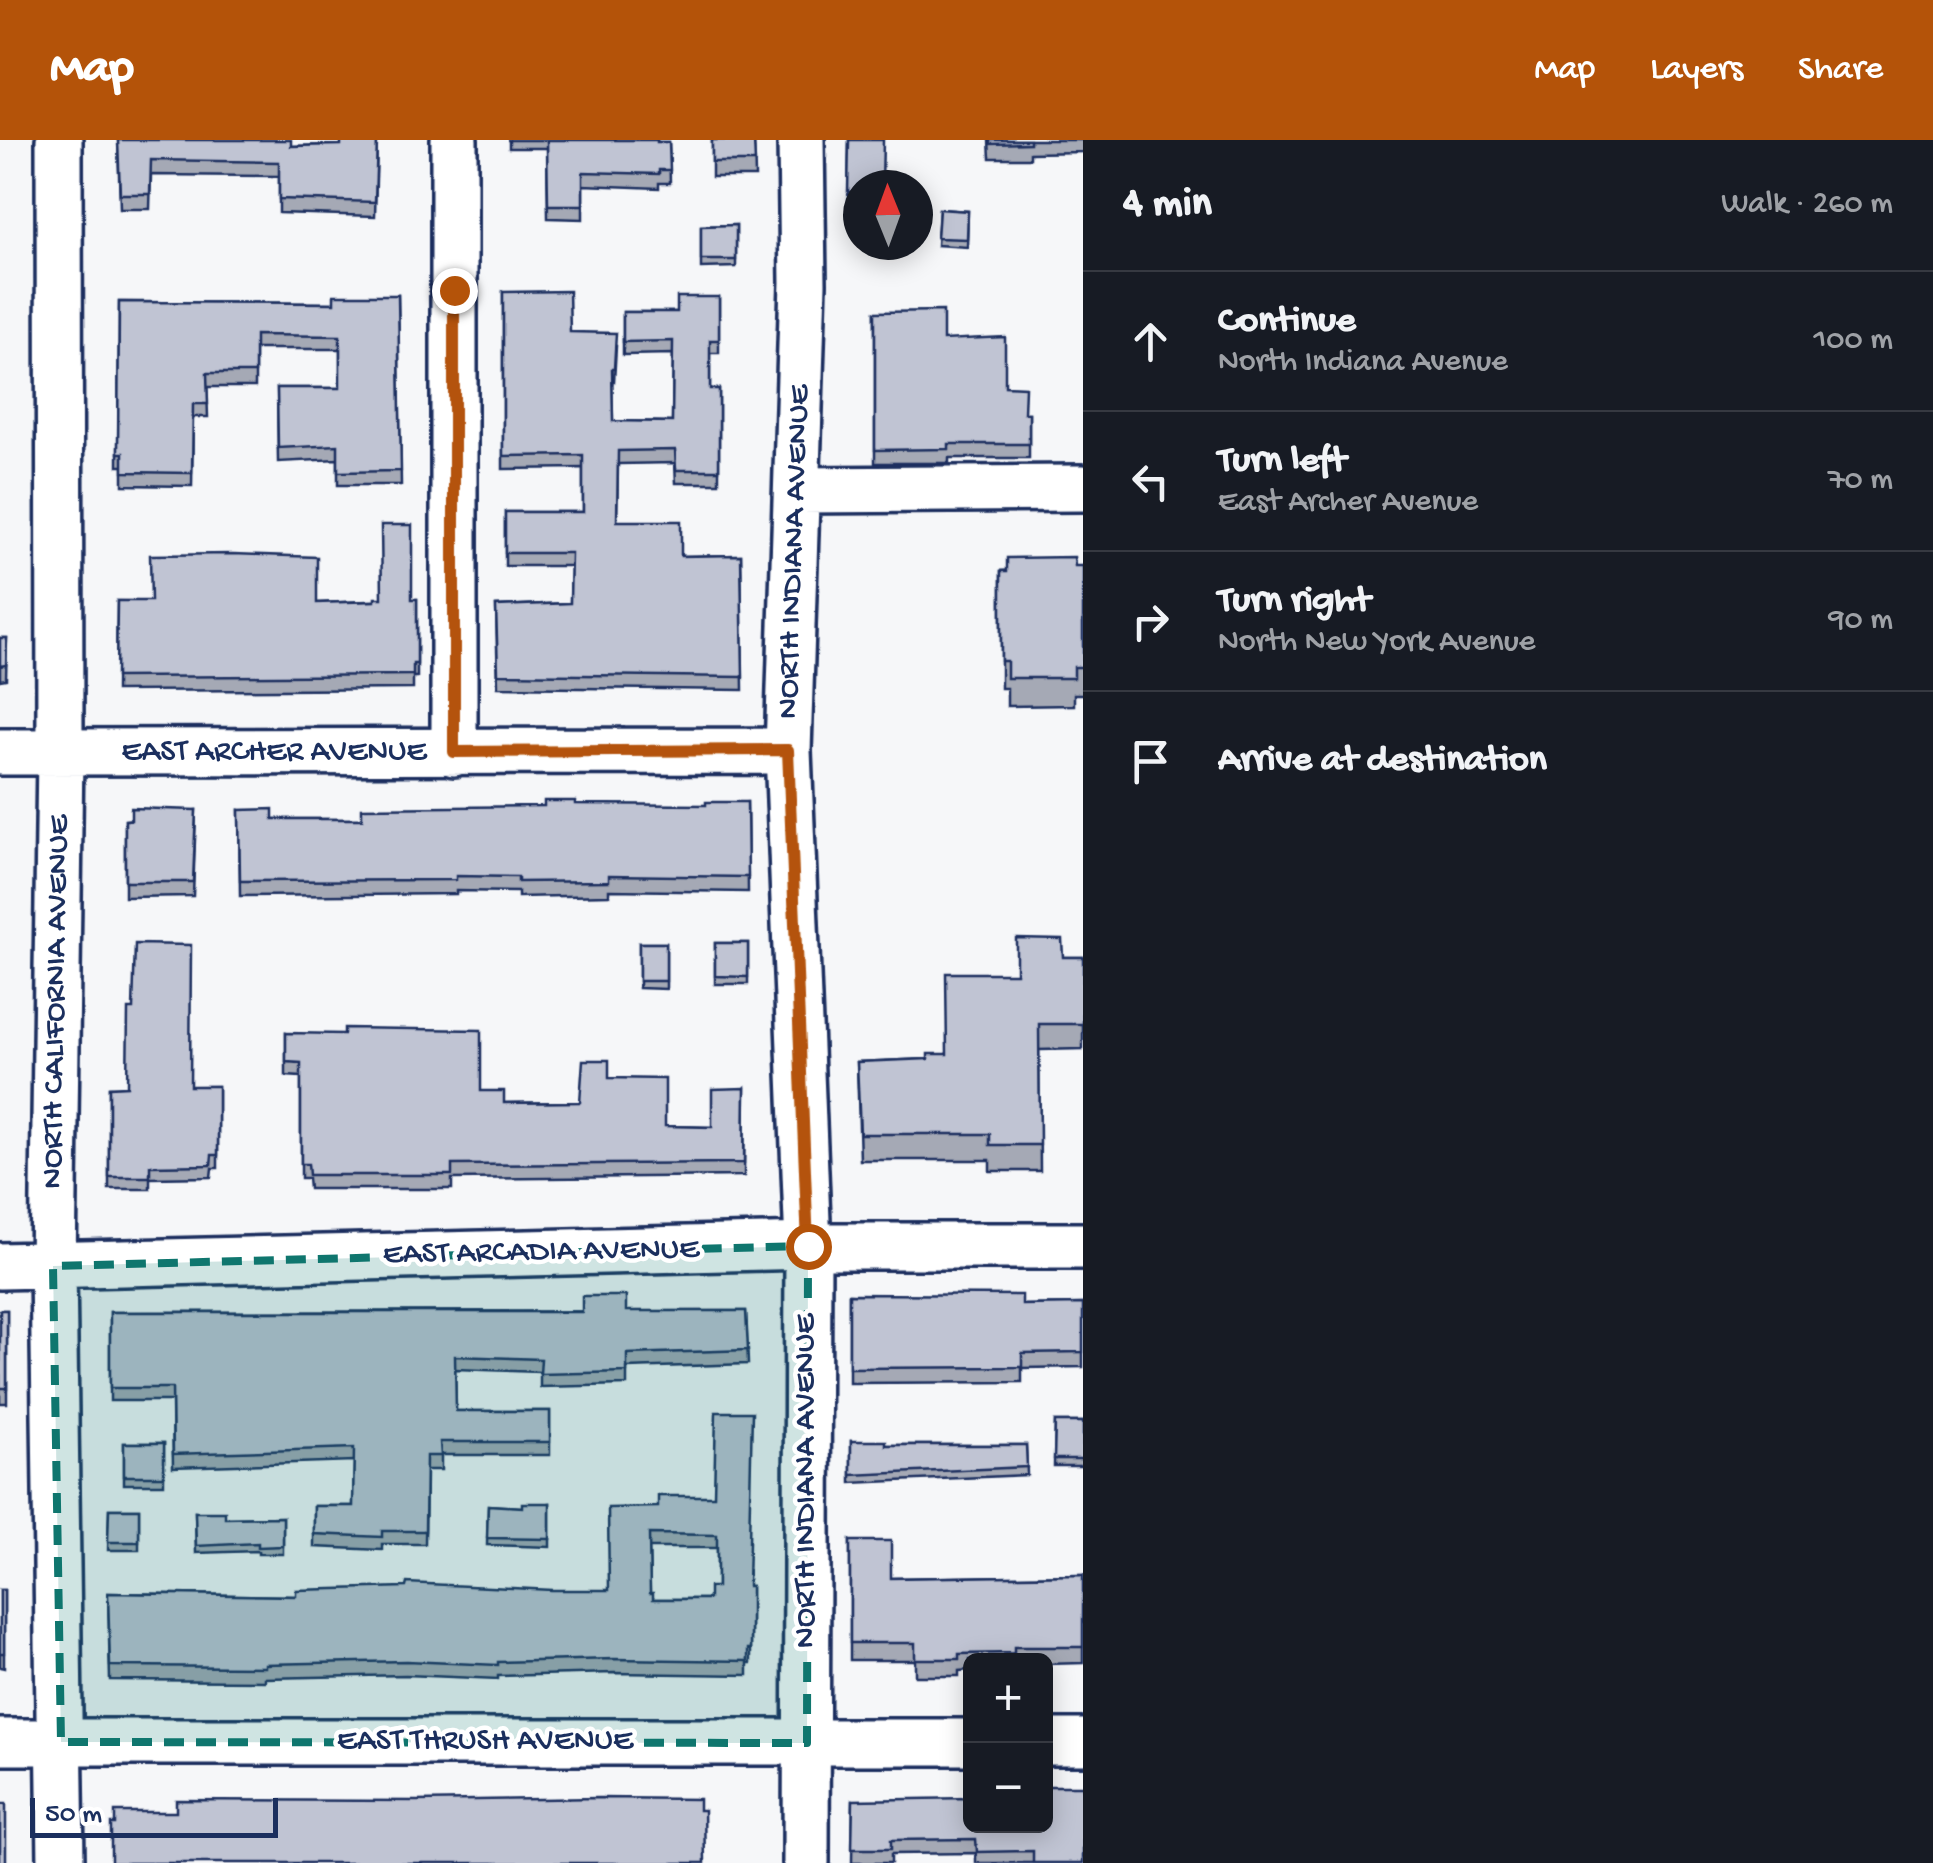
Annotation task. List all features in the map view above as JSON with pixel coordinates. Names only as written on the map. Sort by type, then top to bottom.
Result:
[{"type":"street","name":"NORTH CALIFORNIA AVENUE","points":[[59,140],[60,754],[53,1266],[61,1863]]},
{"type":"street","points":[[454,140],[454,752]]},
{"type":"street","name":"NORTH INDIANA AVENUE","points":[[801,140],[804,270],[788,750],[808,1246],[806,1863]]},
{"type":"street","points":[[798,490],[1083,488]]},
{"type":"street","name":"EAST ARCHER AVENUE","points":[[0,752],[788,750]]},
{"type":"street","name":"EAST ARCADIA AVENUE","points":[[0,1266],[808,1246],[1083,1246]]},
{"type":"street","name":"EAST THRUSH AVENUE","points":[[0,1742],[963,1742]]},
{"type":"street","points":[[1053,1742],[1083,1742]]},
{"type":"highlighted area","points":[[808,1246],[807,1743],[61,1742],[53,1266]]},
{"type":"building","points":[[118,140],[291,140],[291,146],[377,140],[375,202],[279,199],[279,162],[151,160],[150,194],[120,194]]},
{"type":"building","points":[[547,140],[669,142],[670,170],[659,170],[659,174],[583,172],[583,205],[548,205]]},
{"type":"building","points":[[712,140],[754,140],[755,162],[712,162]]},
{"type":"building","points":[[849,140],[883,140],[882,170],[848,170]]},
{"type":"building","points":[[990,140],[1030,140],[1030,143],[990,144]]},
{"type":"building","points":[[939,209],[968,211],[967,239],[937,238]]},
{"type":"building","points":[[736,225],[736,260],[701,260],[701,226]]},
{"type":"building","points":[[569,291],[570,332],[616,333],[613,421],[672,422],[673,341],[623,342],[623,312],[677,312],[677,297],[719,297],[719,340],[710,340],[710,389],[719,389],[719,470],[676,470],[675,450],[618,451],[617,521],[681,521],[681,556],[741,555],[743,677],[498,674],[496,606],[570,603],[571,553],[505,553],[505,512],[583,512],[583,455],[503,456],[503,292]]},
{"type":"building","points":[[334,295],[398,295],[401,471],[338,472],[338,445],[278,448],[277,388],[340,388],[340,336],[255,335],[255,373],[207,373],[208,404],[193,404],[192,473],[123,472],[123,453],[118,453],[119,302],[334,303]]},
{"type":"building","points":[[943,311],[943,340],[1005,337],[1005,386],[1025,387],[1029,444],[949,444],[949,449],[875,450],[875,312]]},
{"type":"building","points":[[381,525],[412,525],[412,599],[417,599],[417,664],[413,664],[413,675],[116,677],[117,601],[151,601],[150,555],[317,557],[317,603],[375,601],[382,598]]},
{"type":"building","points":[[1074,557],[1075,566],[1083,566],[1083,667],[1074,667],[1074,678],[1007,678],[1007,661],[1001,661],[1001,571],[1007,571],[1007,558]]},
{"type":"building","points":[[0,638],[7,638],[6,665],[0,666]]},
{"type":"building","points":[[544,801],[706,805],[747,802],[748,877],[609,875],[609,881],[518,882],[518,877],[456,876],[456,880],[240,881],[239,810],[273,809],[273,819],[362,819],[362,808],[544,806]]},
{"type":"building","points":[[131,808],[196,810],[193,882],[125,882],[125,820],[131,820]]},
{"type":"building","points":[[1016,938],[1062,939],[1063,957],[1083,957],[1083,1024],[1039,1024],[1040,1145],[990,1145],[990,1134],[860,1134],[857,1062],[928,1059],[928,1054],[947,1054],[946,973],[1016,973]]},
{"type":"building","points":[[639,943],[666,943],[666,981],[639,981]]},
{"type":"building","points":[[715,943],[748,943],[748,977],[715,976]]},
{"type":"building","points":[[135,944],[191,945],[190,1086],[218,1086],[218,1155],[212,1155],[211,1165],[150,1166],[150,1177],[109,1177],[109,1087],[127,1086],[128,1009],[133,1009]]},
{"type":"building","points":[[344,1028],[481,1030],[481,1091],[504,1091],[504,1103],[580,1102],[583,1060],[609,1060],[609,1078],[665,1079],[665,1126],[712,1127],[712,1089],[745,1088],[744,1163],[452,1165],[452,1175],[309,1175],[308,1164],[301,1164],[301,1063],[286,1062],[286,1033],[344,1034]]},
{"type":"building","points":[[849,1294],[1022,1295],[1022,1305],[1083,1304],[1083,1352],[1022,1353],[1022,1367],[849,1368]]},
{"type":"building","points":[[582,1296],[626,1296],[626,1311],[746,1311],[748,1350],[627,1354],[627,1372],[540,1374],[541,1359],[455,1356],[456,1411],[550,1411],[550,1442],[440,1442],[441,1456],[426,1456],[425,1531],[382,1531],[382,1537],[314,1534],[314,1506],[353,1506],[354,1448],[173,1454],[172,1388],[110,1388],[110,1312],[582,1312]]},
{"type":"building","points":[[0,1310],[7,1310],[7,1388],[0,1388]]},
{"type":"building","points":[[716,1412],[752,1412],[748,1661],[614,1659],[498,1665],[406,1661],[265,1667],[110,1666],[108,1593],[296,1596],[296,1590],[406,1587],[407,1583],[609,1590],[608,1508],[658,1507],[658,1496],[714,1496]],"holes":[[[649,1534],[717,1535],[717,1587],[709,1587],[709,1599],[653,1599]]]},
{"type":"building","points":[[1055,1422],[1083,1422],[1083,1459],[1054,1459]]},
{"type":"building","points":[[851,1441],[886,1441],[886,1445],[1026,1445],[1027,1467],[851,1475]]},
{"type":"building","points":[[124,1443],[164,1443],[164,1476],[124,1476]]},
{"type":"building","points":[[522,1503],[550,1503],[550,1539],[487,1538],[488,1505],[522,1507]]},
{"type":"building","points":[[109,1509],[139,1509],[139,1542],[108,1542]]},
{"type":"building","points":[[195,1512],[225,1512],[225,1518],[283,1517],[283,1546],[196,1546]]},
{"type":"building","points":[[850,1541],[891,1541],[891,1578],[1083,1575],[1083,1647],[1014,1647],[1014,1653],[963,1653],[959,1659],[915,1659],[915,1643],[850,1643]]},
{"type":"building","points":[[0,1590],[4,1590],[4,1653],[0,1653]]},
{"type":"building","points":[[1053,1786],[1083,1786],[1083,1863],[1033,1863],[1033,1851],[977,1852],[976,1839],[891,1840],[891,1849],[852,1849],[853,1800],[963,1798],[963,1833],[1053,1833]]},
{"type":"building","points":[[699,1799],[699,1810],[704,1810],[705,1863],[111,1863],[111,1824],[115,1824],[115,1812],[176,1812],[176,1800]]},
{"type":"building","points":[[0,1804],[6,1804],[6,1863],[0,1863]]},
{"type":"route","points":[[454,290],[454,752],[788,750],[808,1246]]}]
